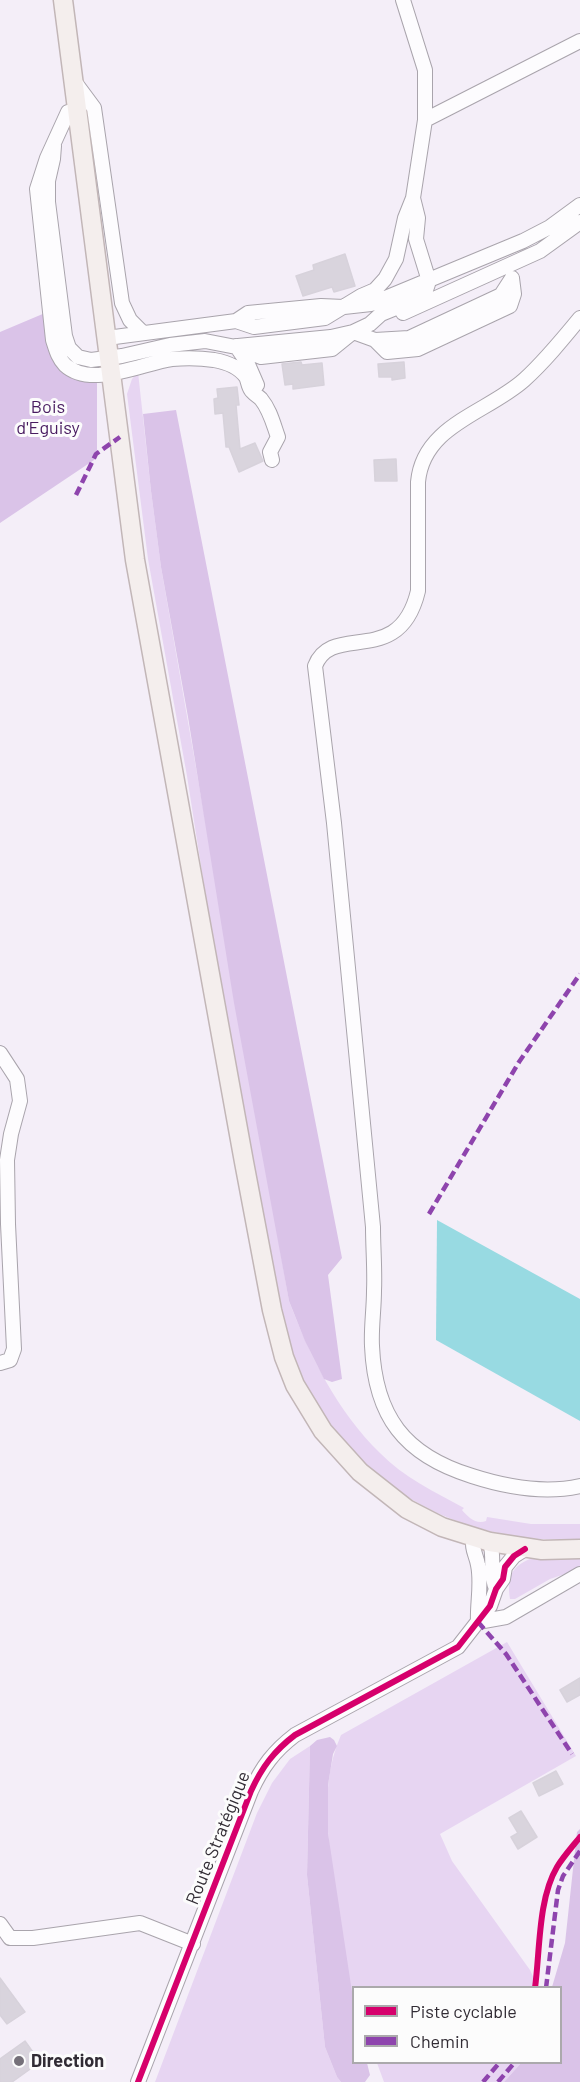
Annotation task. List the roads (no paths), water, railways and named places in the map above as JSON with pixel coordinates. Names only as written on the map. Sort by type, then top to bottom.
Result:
[{"type":"main road","points":[[63,0],[135,560],[246,1173],[272,1310],[284,1357],[295,1385],[315,1420],[336,1447],[360,1472],[407,1509],[442,1527],[482,1540],[525,1549],[580,1549]]},
{"type":"street","points":[[108,338],[237,321],[254,327],[325,318],[375,290],[385,279],[396,259],[405,218],[413,198],[425,120],[425,70],[403,0]]},
{"type":"street","points":[[425,120],[580,41]]},
{"type":"street","points":[[74,80],[94,108],[122,303],[130,320],[143,333]]},
{"type":"street","points":[[78,111],[68,112],[47,158],[37,195],[53,340],[58,356],[66,366],[80,373],[96,375],[111,365],[170,345],[205,341],[236,347],[261,357],[332,349],[353,332],[370,324],[382,322],[510,272],[580,222]]},
{"type":"street","points":[[370,324],[381,314],[408,303],[426,290],[429,281],[416,239],[418,218],[413,198]]},
{"type":"street","points":[[344,307],[371,304],[503,250],[550,227],[580,205]]},
{"type":"street","points":[[375,340],[387,352],[418,349],[510,306],[514,294],[503,250]]},
{"type":"street","points":[[353,332],[375,340],[409,338],[501,295],[510,272]]},
{"type":"street","points":[[344,307],[353,332]]},
{"type":"street","points":[[580,318],[523,381],[449,429],[429,448],[419,471],[418,482],[418,591],[414,608],[406,621],[395,632],[380,639],[340,645],[325,650],[315,666],[334,823],[373,1227],[374,1290],[371,1344],[375,1381],[384,1410],[402,1436],[427,1457],[464,1474],[494,1484],[527,1488],[553,1489],[580,1486]]},
{"type":"street","points":[[198,326],[220,335],[236,347],[247,362],[260,398],[271,415],[278,437],[270,452],[272,460]]},
{"type":"street","points":[[111,365],[130,370],[171,359],[198,358],[222,362],[235,368],[246,377],[250,390],[260,398]]},
{"type":"street","points":[[0,1053],[17,1079],[20,1101],[11,1134],[8,1160],[8,1224],[14,1350],[10,1360],[0,1363]]},
{"type":"street","points":[[496,1588],[491,1577],[493,1552],[482,1540],[471,1546],[478,1563],[481,1584],[477,1605],[478,1622],[506,1617],[580,1575]]},
{"type":"street","name":"Route Stratégique","points":[[138,2082],[251,1791],[258,1775],[274,1752],[295,1735],[459,1647],[490,1606],[496,1588],[503,1579],[505,1567],[514,1556],[525,1549]]},
{"type":"street","points":[[0,1924],[10,1938],[33,1938],[140,1923],[193,1944]]},
{"type":"water","points":[[437,1220],[580,1299],[580,1421],[436,1340]]},
{"type":"place","name":"Direction","points":[[19,2061]]},
{"type":"park label","name":"Bois d'Eguisy","points":[[48,417]]}]
